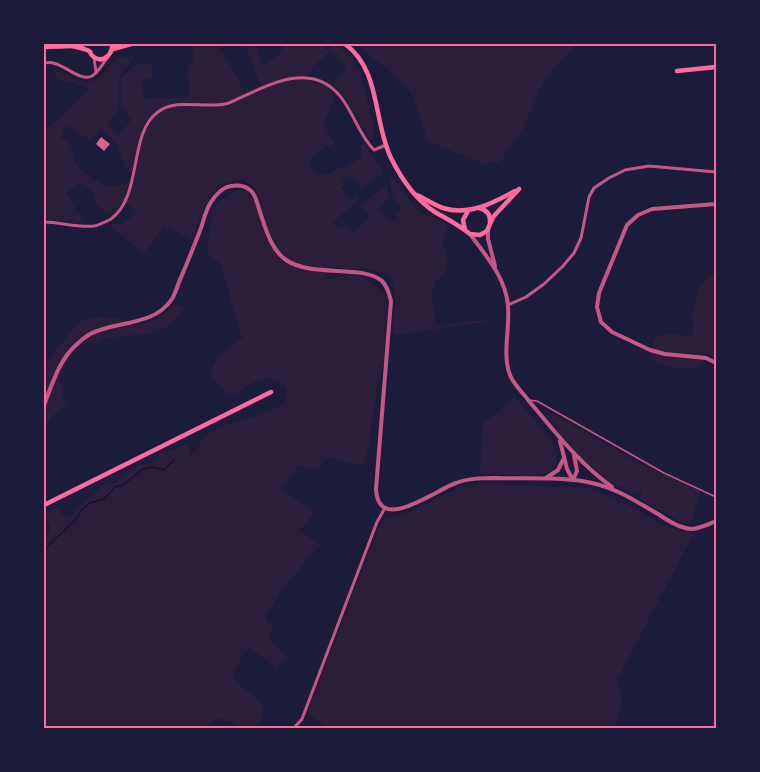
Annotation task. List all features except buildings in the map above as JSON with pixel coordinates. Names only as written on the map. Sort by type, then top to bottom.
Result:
[{"type":"main road","points":[[44,47],[82,44]]},
{"type":"main road","points":[[89,44],[89,51]]},
{"type":"main road","points":[[72,46],[89,51],[93,56],[101,59],[109,56],[113,46],[131,44]]},
{"type":"main road","points":[[345,44],[358,55],[368,75],[391,158],[421,202],[468,232],[480,235],[519,189],[494,202],[468,211],[463,220],[468,232]]},
{"type":"main road","points":[[677,71],[717,67]]},
{"type":"main road","points":[[415,194],[443,208],[468,211]]},
{"type":"main road","points":[[479,208],[488,213],[489,226]]},
{"type":"main road","points":[[44,505],[271,392]]},
{"type":"street","points":[[93,56],[96,73]]},
{"type":"street","points":[[44,63],[52,62],[61,65],[87,78],[96,73],[109,56]]},
{"type":"street","points":[[44,222],[94,226],[103,224],[114,216],[131,186],[145,129],[156,113],[166,106],[177,104],[221,106],[284,79],[296,77],[323,82],[337,92],[367,143],[374,150],[386,144]]},
{"type":"street","points":[[508,305],[526,297],[544,284],[574,253],[581,238],[594,188],[609,177],[625,170],[649,166],[717,172]]},
{"type":"street","points":[[44,405],[61,365],[75,346],[90,334],[145,320],[160,312],[172,299],[209,204],[221,190],[236,185],[243,186],[252,191],[275,250],[282,257],[294,265],[305,268],[374,276],[383,282],[389,291],[391,302],[376,486],[377,499],[385,508],[392,510],[403,508],[452,484],[466,480],[480,478],[573,480],[597,484],[617,492],[674,523],[691,529],[717,520]]},
{"type":"street","points":[[717,204],[652,209],[638,215],[627,225],[599,293],[597,308],[601,322],[612,332],[650,350],[665,354],[706,358],[717,363]]},
{"type":"street","points":[[489,226],[488,238],[496,269]]},
{"type":"street","points":[[468,232],[496,269],[502,281],[508,305],[507,362],[511,377],[560,440],[617,492]]},
{"type":"street","points":[[560,440],[567,469],[573,480]]},
{"type":"street","points":[[573,480],[578,470],[574,454]]},
{"type":"street","points":[[543,479],[558,470],[564,457]]},
{"type":"street","points":[[294,729],[302,719],[377,522],[385,508]]},
{"type":"lane","points":[[528,400],[537,401],[664,473],[717,496]]},
{"type":"shaded area","points":[[217,44],[244,92],[261,86],[245,44],[255,44],[262,66],[278,55],[286,44],[321,44],[328,50],[335,44],[348,54],[360,71],[374,128],[372,142],[344,97],[333,84],[347,68],[330,52],[313,67],[307,79],[325,86],[333,94],[332,106],[323,123],[334,144],[312,156],[310,167],[318,174],[325,175],[361,159],[362,138],[384,172],[362,189],[353,177],[348,176],[342,180],[345,185],[341,187],[351,201],[356,197],[359,200],[333,222],[339,229],[346,224],[353,232],[370,217],[361,205],[387,184],[388,198],[378,211],[393,222],[402,206],[393,198],[389,177],[391,175],[418,211],[445,222],[447,230],[442,243],[447,253],[445,275],[434,281],[436,289],[431,291],[437,326],[467,321],[493,321],[393,335],[395,292],[393,281],[388,274],[358,268],[328,267],[325,279],[352,275],[363,277],[384,293],[387,318],[384,362],[378,380],[370,443],[363,466],[329,458],[315,468],[298,466],[281,491],[315,511],[300,531],[321,545],[310,554],[280,592],[266,617],[273,628],[268,638],[287,656],[276,669],[250,647],[242,657],[232,678],[262,703],[263,714],[260,722],[255,728],[238,728],[222,718],[205,728],[44,728],[44,541],[51,527],[44,519],[46,513],[59,507],[62,516],[71,517],[78,506],[98,491],[101,486],[108,482],[115,483],[130,469],[156,462],[159,453],[176,449],[185,443],[190,457],[214,430],[274,409],[283,403],[287,396],[282,383],[269,378],[258,380],[238,392],[227,395],[211,375],[218,358],[243,338],[221,263],[212,259],[207,251],[212,214],[217,202],[239,189],[248,193],[250,198],[260,197],[249,184],[239,180],[229,182],[213,193],[192,240],[164,226],[143,254],[108,224],[123,224],[138,211],[126,204],[121,204],[111,214],[106,212],[102,210],[89,188],[81,183],[66,193],[84,222],[44,220],[44,129],[55,122],[89,88],[56,78],[55,70],[78,81],[89,82],[99,78],[115,59],[134,56],[119,76],[118,112],[107,124],[118,136],[132,119],[121,107],[121,78],[139,64],[152,64],[153,78],[142,79],[143,99],[189,97],[188,65],[192,65],[194,61],[192,45]],"holes":[[[65,126],[91,140],[101,128],[116,143],[128,172],[136,173],[134,181],[113,187],[106,186],[74,163],[70,145],[61,138]]]},
{"type":"shaded area","points":[[356,44],[576,44],[545,79],[522,130],[500,162],[484,164],[427,141],[417,106],[403,83]]},
{"type":"shaded area","points":[[712,275],[716,276],[716,358],[703,354],[703,362],[691,369],[653,361],[651,351],[657,336],[675,334],[692,337],[694,305],[701,285]]},
{"type":"shaded area","points":[[174,303],[185,308],[169,326],[152,333],[100,339],[100,344],[85,343],[77,348],[59,382],[64,388],[62,399],[67,405],[52,416],[44,430],[44,368],[56,348],[61,345],[73,328],[81,321],[92,317],[125,319],[136,326],[158,318]]},
{"type":"shaded area","points":[[514,397],[551,442],[557,455],[555,466],[540,476],[480,474],[483,424]]},
{"type":"shaded area","points":[[539,406],[647,467],[700,491],[691,524],[679,521],[639,499],[643,493],[641,491],[634,494],[612,485],[579,456]]},
{"type":"shaded area","points":[[480,484],[587,488],[616,498],[619,504],[622,501],[666,526],[694,533],[616,682],[622,696],[616,728],[327,728],[311,716],[309,708],[381,522],[387,517],[408,513],[460,487]]},
{"type":"waterway","points":[[44,550],[90,503],[104,499],[115,487],[123,485],[143,469],[151,467],[164,470],[174,460]]}]
